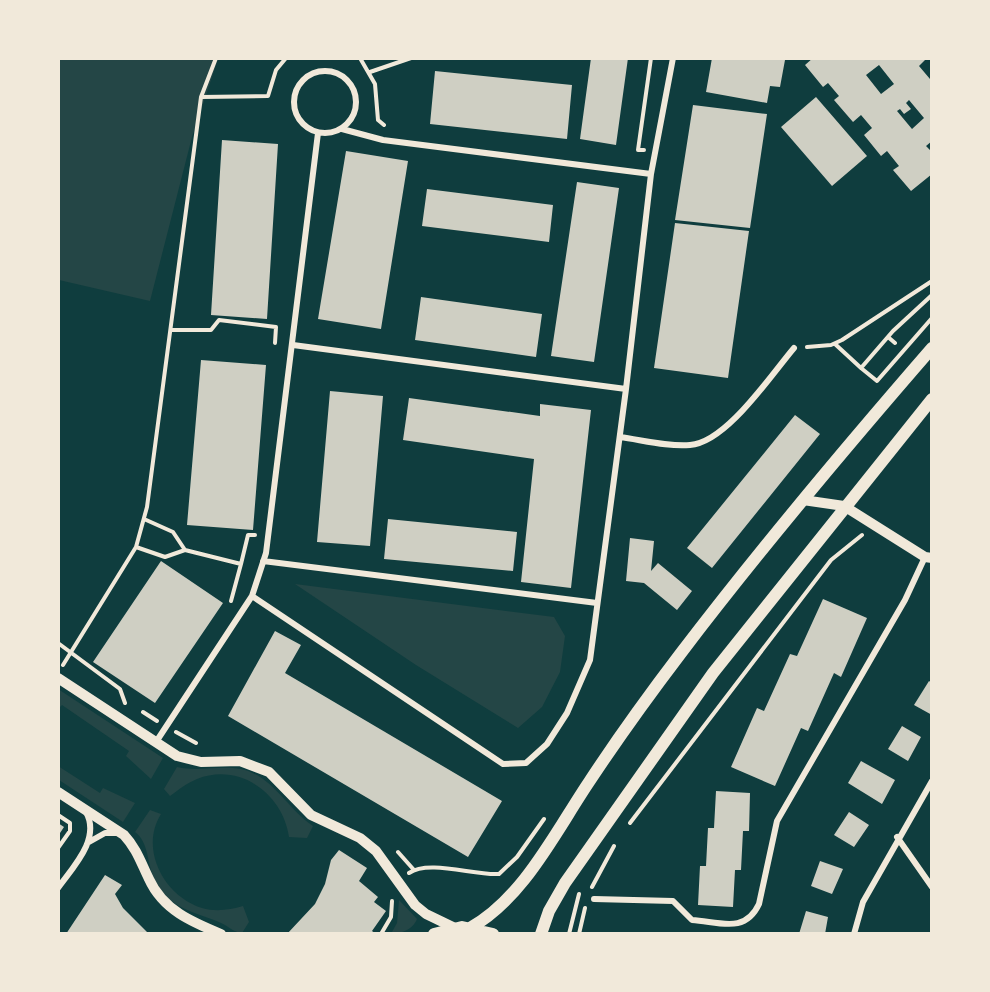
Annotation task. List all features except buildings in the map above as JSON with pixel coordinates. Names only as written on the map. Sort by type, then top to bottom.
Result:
[{"type":"main road","points":[[470,928],[486,919],[513,895],[598,768],[681,653],[803,500],[932,348]]},
{"type":"main road","points":[[541,933],[556,896],[713,673],[844,506],[932,399]]},
{"type":"main road","points":[[434,933],[455,928],[470,928],[493,933]]},
{"type":"street","points":[[252,596],[504,764],[526,763],[546,744],[567,713],[590,660],[620,437],[651,174],[673,58]]},
{"type":"street","points":[[342,129],[355,112],[354,91],[340,74],[319,71],[300,82],[293,102],[300,122],[318,133],[327,134],[342,129],[383,140],[651,174]]},
{"type":"street","points":[[156,742],[252,596],[263,561],[293,345],[318,133]]},
{"type":"street","points":[[293,345],[626,388]]},
{"type":"street","points":[[620,437],[690,445],[712,439],[729,423],[794,348]]},
{"type":"street","points":[[594,898],[673,901],[692,920],[741,924],[754,915],[759,903],[777,820],[928,557],[844,506],[803,500]]},
{"type":"street","points":[[263,561],[597,603]]},
{"type":"street","points":[[58,678],[184,759],[240,761],[268,772],[311,815],[360,838],[376,850],[406,895],[421,910],[455,928]]},
{"type":"street","points":[[854,933],[863,902],[897,837],[932,781]]},
{"type":"street","points":[[58,792],[124,835],[139,854],[155,892],[165,903],[190,921],[221,933]]},
{"type":"street","points":[[81,807],[91,824],[89,842]]},
{"type":"street","points":[[58,888],[89,842],[105,833],[124,835]]},
{"type":"street","points":[[897,837],[932,886]]},
{"type":"path","points":[[58,672],[136,547],[147,507],[201,97],[216,58]]},
{"type":"path","points":[[201,97],[268,96],[276,70],[286,58]]},
{"type":"path","points":[[360,58],[375,84],[378,120],[384,125],[383,140]]},
{"type":"path","points":[[369,72],[411,58]]},
{"type":"path","points":[[651,58],[638,150],[655,151]]},
{"type":"path","points":[[794,348],[835,344],[932,281]]},
{"type":"path","points":[[861,368],[888,337],[932,295]]},
{"type":"path","points":[[835,344],[877,381],[932,318]]},
{"type":"path","points":[[172,330],[211,330],[219,320],[241,322],[276,327],[275,343]]},
{"type":"path","points":[[888,337],[895,343]]},
{"type":"path","points":[[143,519],[173,532],[184,550]]},
{"type":"path","points":[[626,829],[831,560],[874,525]]},
{"type":"path","points":[[238,617],[228,608],[248,535],[268,537]]},
{"type":"path","points":[[136,547],[165,557],[184,550],[241,564]]},
{"type":"path","points":[[381,933],[391,916],[392,890],[398,881],[414,870],[499,873],[517,857],[548,812]]},
{"type":"path","points":[[58,816],[70,823],[70,831],[58,848]]},
{"type":"path","points":[[591,889],[597,872],[618,838]]},
{"type":"path","points":[[579,933],[586,901]]},
{"type":"shaded area","points":[[59,59],[218,59],[192,137],[150,301],[59,280]]},
{"type":"shaded area","points":[[295,584],[554,617],[565,636],[560,672],[542,707],[518,728],[416,665]]},
{"type":"shaded area","points":[[58,689],[163,758],[151,779],[126,756],[129,751],[62,705],[59,708]]},
{"type":"shaded area","points":[[58,766],[100,793],[103,788],[135,803],[123,822],[59,780]]},
{"type":"shaded area","points":[[177,767],[233,768],[252,773],[262,778],[313,826],[307,838],[289,837],[285,821],[269,795],[243,779],[229,775],[213,775],[197,779],[170,796],[164,789]]},
{"type":"shaded area","points":[[150,810],[161,814],[155,828],[154,856],[167,882],[188,902],[202,908],[222,910],[243,906],[249,922],[242,933],[183,908],[174,903],[160,889],[154,878],[143,841],[135,832]]},
{"type":"shaded area","points":[[399,900],[417,919],[410,928],[395,933],[392,932],[397,923]]}]
